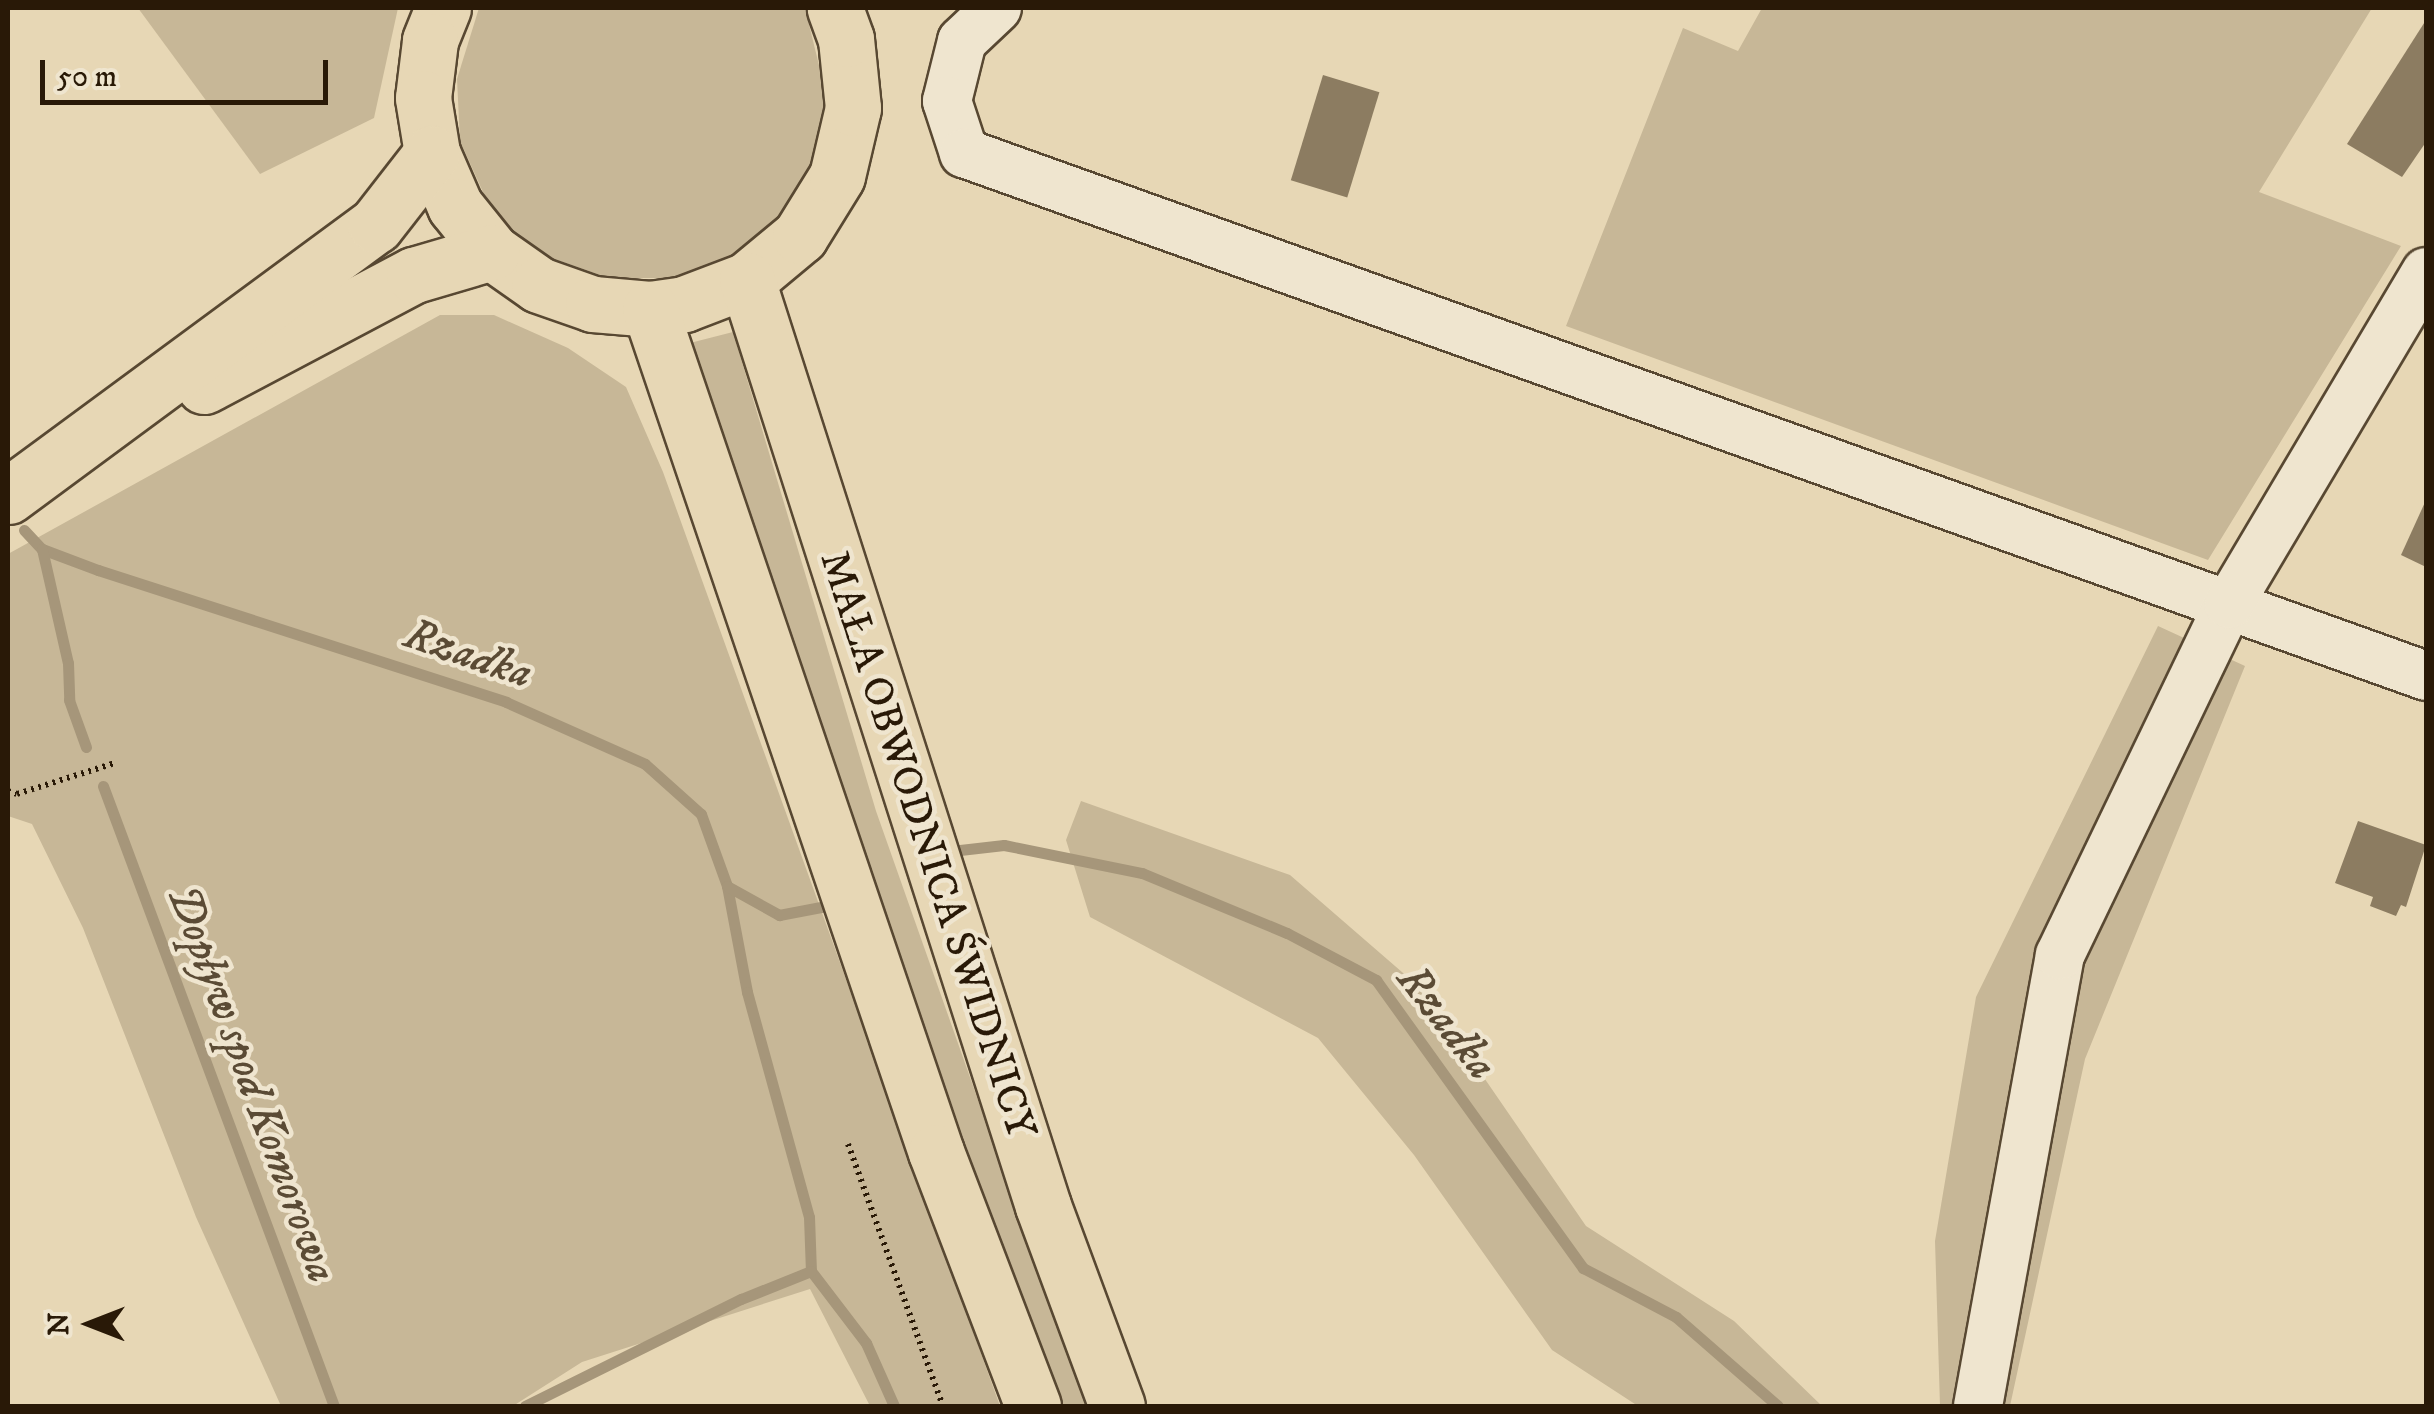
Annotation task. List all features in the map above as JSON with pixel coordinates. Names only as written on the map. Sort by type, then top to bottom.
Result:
[{"type":"main road","points":[[443,8],[430,42],[423,98],[432,154],[455,206],[492,252],[539,285],[575,298],[650,309],[716,295],[746,280],[800,236],[837,176],[853,108],[850,18]]},
{"type":"main road","points":[[29,482],[376,225],[432,154]]},
{"type":"main road","points":[[29,482],[414,275],[492,252]]},
{"type":"main road","name":"MAŁA OBWODNICA ŚWIDNICY","points":[[746,280],[1043,1206],[1118,1406]]},
{"type":"main road","name":"MAŁA OBWODNICA ŚWIDNICY","points":[[650,309],[930,1134],[1033,1406]]},
{"type":"street","points":[[998,8],[962,42],[947,101],[964,153],[2426,676]]},
{"type":"street","points":[[1978,1406],[2060,955],[2228,604],[2426,272]]},
{"type":"path","points":[[8,791],[18,794],[115,764]]},
{"type":"path","points":[[848,1144],[944,1406]]},
{"type":"shaded area","points":[[138,8],[398,8],[374,118],[260,174]]},
{"type":"shaded area","points":[[479,8],[805,8],[826,94],[809,177],[770,230],[738,255],[681,278],[609,278],[548,257],[513,233],[487,201],[460,141],[457,79]]},
{"type":"shaded area","points":[[1762,8],[2372,8],[2259,192],[2401,246],[2208,560],[1566,326],[1683,28],[1738,51]]},
{"type":"shaded area","points":[[440,315],[494,315],[568,348],[626,387],[663,472],[1000,1406],[870,1406],[810,1289],[582,1362],[513,1406],[281,1406],[196,1217],[83,928],[32,824],[8,816],[8,554]]},
{"type":"shaded area","points":[[733,332],[876,811],[1086,1406],[1057,1406],[686,344]]},
{"type":"shaded area","points":[[2158,626],[2245,666],[2085,1059],[2010,1406],[1940,1406],[1935,1241],[1976,997]]},
{"type":"shaded area","points":[[1081,801],[1290,875],[1425,992],[1586,1226],[1734,1321],[1822,1406],[1638,1406],[1552,1350],[1414,1155],[1318,1038],[1090,917],[1066,840]]},
{"type":"building","points":[[2426,20],[2426,142],[2402,177],[2347,144]]},
{"type":"building","points":[[1323,75],[1379,92],[1347,197],[1291,180]]},
{"type":"building","points":[[2426,500],[2426,567],[2401,555]]},
{"type":"building","points":[[2358,821],[2426,845],[2406,907],[2401,905],[2396,916],[2370,906],[2373,897],[2335,883]]},
{"type":"waterway","name":"Rzadka","points":[[24,530],[42,549],[98,570],[506,702],[645,764],[701,814],[727,886],[747,992],[809,1217],[811,1271],[866,1343],[894,1406]]},
{"type":"waterway","name":"Dopływ spod Komorowa","points":[[42,549],[68,663],[69,700],[86,747]]},
{"type":"waterway","name":"Dopływ spod Komorowa","points":[[103,786],[334,1406]]},
{"type":"waterway","name":"Rzadka","points":[[960,850],[1004,845],[1142,873],[1287,933],[1376,980],[1583,1268],[1676,1317],[1778,1406]]},
{"type":"waterway","name":"Rzadka","points":[[727,886],[779,915],[826,906]]},
{"type":"waterway","points":[[525,1406],[741,1299],[811,1271]]}]
